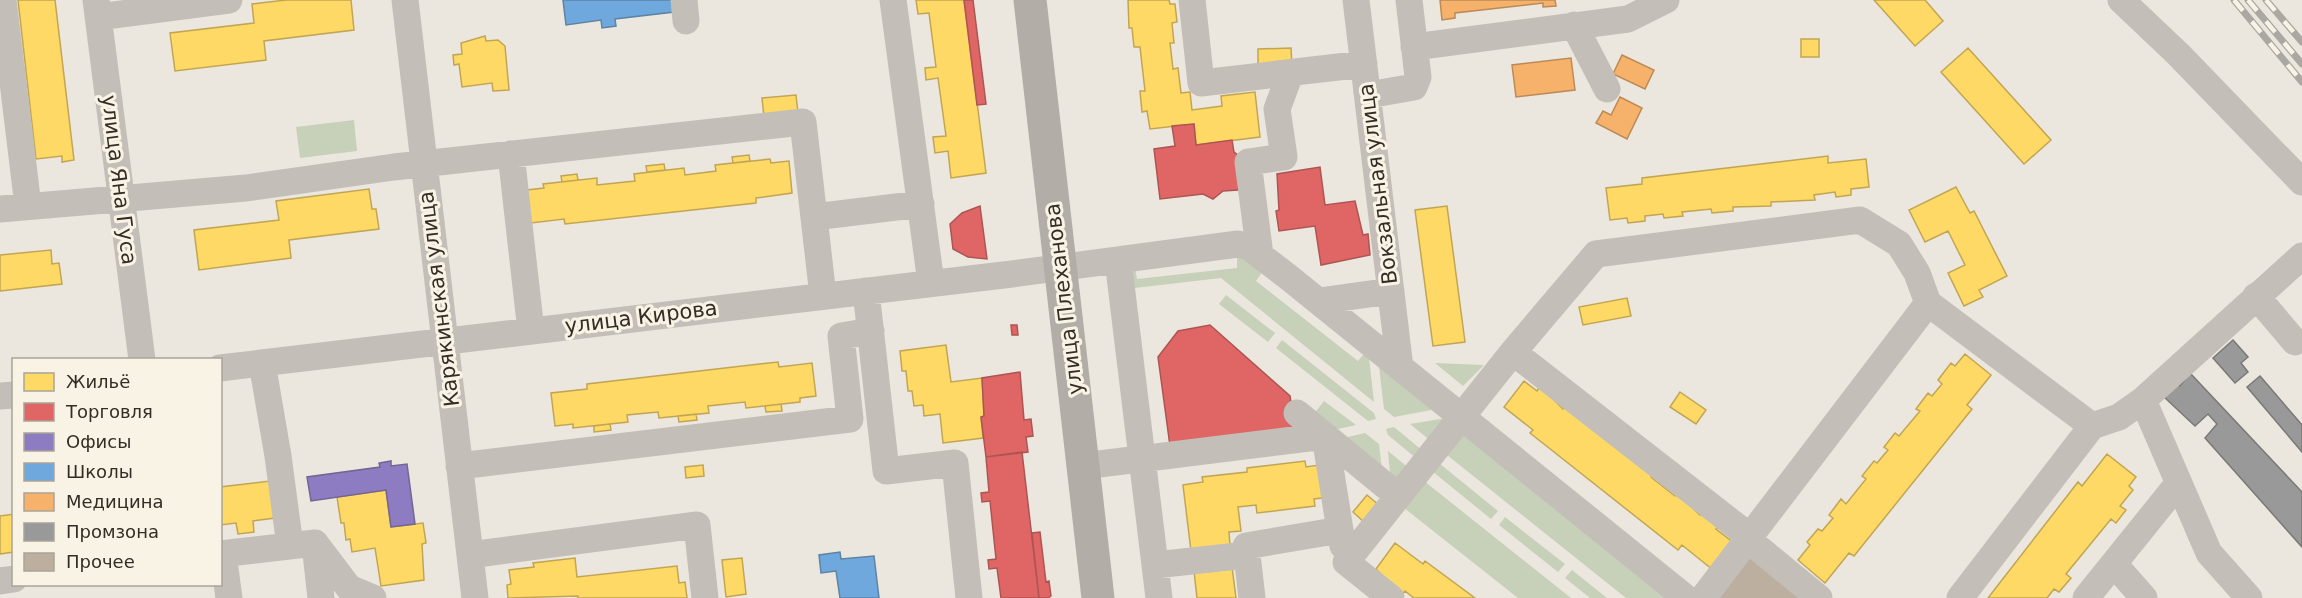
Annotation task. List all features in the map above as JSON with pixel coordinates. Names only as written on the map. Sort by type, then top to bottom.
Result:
[{"type":"main road","name":"улица Плеханова","points":[[1030,0],[1098,598]]},
{"type":"street","points":[[3,0],[28,206]]},
{"type":"street","points":[[97,9],[229,0]]},
{"type":"street","name":"Карякинская улица","points":[[405,0],[475,598]]},
{"type":"street","points":[[893,0],[931,284]]},
{"type":"street","points":[[1191,0],[1201,83],[1364,64]]},
{"type":"street","name":"Вокзальная улица","points":[[1356,0],[1400,368]]},
{"type":"street","points":[[1368,95],[1414,87],[1418,77],[1409,0]]},
{"type":"street","points":[[1414,47],[1584,16],[1628,19],[1666,0]]},
{"type":"street","points":[[2121,0],[2178,54],[2302,182]]},
{"type":"street","name":"улица Яна Гуса","points":[[97,9],[142,358]]},
{"type":"street","points":[[1584,16],[1607,89]]},
{"type":"street","points":[[1260,255],[1248,162],[1284,157],[1277,109],[1290,74]]},
{"type":"street","points":[[0,209],[246,188],[423,164],[803,122],[823,296]]},
{"type":"street","points":[[511,154],[531,331]]},
{"type":"street","points":[[814,217],[921,204]]},
{"type":"street","points":[[1346,562],[1513,352],[1596,254],[1860,220],[1899,244],[1917,273],[1928,303],[2092,426]]},
{"type":"street","name":"улица Кирова","points":[[222,368],[931,284],[1238,244],[1260,255],[1319,301],[1460,418],[1686,598]]},
{"type":"street","points":[[1960,598],[2092,426],[2119,417],[2143,400],[2302,256]]},
{"type":"street","points":[[1118,260],[1159,598]]},
{"type":"street","points":[[866,291],[886,471],[955,463],[969,598]]},
{"type":"street","points":[[1319,301],[1391,291]]},
{"type":"street","points":[[2256,296],[2295,342]]},
{"type":"street","points":[[1703,598],[1928,303]]},
{"type":"street","points":[[459,466],[850,419],[841,336],[871,331]]},
{"type":"street","points":[[1513,352],[1749,536],[1756,548],[1819,598]]},
{"type":"street","points":[[262,363],[278,456],[302,544],[321,598]]},
{"type":"street","points":[[2143,400],[2177,485],[2209,553],[2249,598]]},
{"type":"street","points":[[1297,413],[1398,496]]},
{"type":"street","points":[[1083,466],[1325,436]]},
{"type":"street","points":[[1325,436],[1346,562],[1391,598]]},
{"type":"street","points":[[2086,598],[2177,485]]},
{"type":"street","points":[[470,555],[697,525],[705,598]]},
{"type":"street","points":[[1252,598],[1246,546],[1340,530]]},
{"type":"street","points":[[229,598],[222,554],[302,544]]},
{"type":"street","points":[[302,544],[349,588],[374,598]]},
{"type":"street","points":[[1155,565],[1247,555]]},
{"type":"street","points":[[2114,564],[2144,598]]},
{"type":"green space","points":[[354,120],[357,151],[300,158],[296,127]]},
{"type":"green space","points":[[1237,254],[1265,268],[1256,281],[1358,361],[1368,349],[1374,402],[1221,278],[1126,289],[1124,268],[1135,267],[1137,279],[1237,268]]},
{"type":"green space","points":[[1226,295],[1275,333],[1268,342],[1219,304]]},
{"type":"green space","points":[[1282,340],[1374,413],[1376,419],[1368,421],[1276,348]]},
{"type":"green space","points":[[1378,358],[1437,409],[1394,417],[1384,409]]},
{"type":"green space","points":[[1435,363],[1484,365],[1463,386]]},
{"type":"green space","points":[[1324,401],[1356,425],[1325,432],[1310,419]]},
{"type":"green space","points":[[1452,417],[1432,442],[1410,424]]},
{"type":"green space","points":[[1462,425],[1678,598],[1626,598],[1442,451]]},
{"type":"green space","points":[[1394,427],[1423,451],[1417,459],[1388,435],[1386,429]]},
{"type":"green space","points":[[1365,433],[1379,444],[1383,478],[1335,440]]},
{"type":"green space","points":[[1388,451],[1410,469],[1391,485]]},
{"type":"green space","points":[[1434,459],[1498,511],[1491,519],[1427,467]]},
{"type":"green space","points":[[1419,477],[1571,598],[1518,598],[1399,504]]},
{"type":"green space","points":[[1505,517],[1565,564],[1558,572],[1499,525]]},
{"type":"green space","points":[[1572,570],[1607,598],[1590,598],[1565,578]]},
{"type":"building: Жильё","points":[[18,0],[55,0],[74,160],[62,162],[62,156],[36,159]]},
{"type":"building: Жильё","points":[[286,0],[351,0],[354,30],[264,41],[266,60],[175,71],[170,33],[254,23],[252,4]]},
{"type":"building: Жильё","points":[[916,0],[964,0],[986,173],[951,178],[948,151],[935,153],[933,137],[946,136],[938,78],[926,80],[925,68],[936,67],[929,13],[918,14]]},
{"type":"building: Жильё","points":[[1128,0],[1169,0],[1170,4],[1175,4],[1177,22],[1172,23],[1174,43],[1170,43],[1173,69],[1178,68],[1181,93],[1190,92],[1192,110],[1222,106],[1221,96],[1255,92],[1260,137],[1196,145],[1194,124],[1150,129],[1147,111],[1142,112],[1140,91],[1145,91],[1140,47],[1134,47],[1132,28],[1129,28]]},
{"type":"building: Жильё","points":[[1874,0],[1925,0],[1943,21],[1915,46]]},
{"type":"building: Жильё","points":[[485,36],[486,41],[498,40],[505,46],[509,90],[493,91],[492,83],[462,87],[459,64],[454,65],[453,55],[462,54],[461,43]]},
{"type":"building: Жильё","points":[[1801,39],[1819,39],[1819,57],[1801,57]]},
{"type":"building: Жильё","points":[[1291,48],[1292,66],[1258,67],[1258,49]]},
{"type":"building: Жильё","points":[[1968,48],[2051,140],[2024,164],[1941,72]]},
{"type":"building: Жильё","points":[[796,95],[798,113],[764,117],[762,98]]},
{"type":"building: Жильё","points":[[749,155],[750,161],[733,163],[732,157]]},
{"type":"building: Жильё","points":[[1828,156],[1828,163],[1866,159],[1869,187],[1851,189],[1851,195],[1836,197],[1835,192],[1814,195],[1815,200],[1771,202],[1771,206],[1733,207],[1733,211],[1712,213],[1711,209],[1682,212],[1683,216],[1664,218],[1663,214],[1645,216],[1645,221],[1628,223],[1627,218],[1610,220],[1606,188],[1642,184],[1642,178]]},
{"type":"building: Жильё","points":[[770,159],[771,163],[789,161],[792,193],[756,198],[756,203],[565,224],[564,219],[531,223],[527,190],[544,188],[543,184],[597,178],[597,185],[635,181],[634,174],[684,168],[685,175],[716,171],[715,165]]},
{"type":"building: Жильё","points":[[664,164],[665,170],[647,172],[646,166]]},
{"type":"building: Жильё","points":[[577,174],[578,180],[562,182],[561,176]]},
{"type":"building: Жильё","points":[[1956,187],[1970,213],[1974,211],[2007,276],[1979,290],[1983,297],[1964,306],[1948,273],[1965,265],[1948,231],[1925,242],[1909,210]]},
{"type":"building: Жильё","points":[[369,189],[372,209],[376,209],[379,229],[289,240],[291,258],[199,270],[194,230],[279,220],[276,201]]},
{"type":"building: Жильё","points":[[1447,206],[1465,342],[1433,346],[1415,210]]},
{"type":"building: Жильё","points":[[51,250],[52,264],[59,263],[62,284],[0,291],[0,255]]},
{"type":"building: Жильё","points":[[1627,298],[1631,316],[1583,325],[1579,307]]},
{"type":"building: Жильё","points":[[946,345],[951,382],[982,378],[983,438],[943,443],[940,414],[924,416],[923,405],[914,406],[912,391],[908,391],[906,371],[902,371],[900,351]]},
{"type":"building: Жильё","points":[[1965,354],[1991,375],[1967,405],[1972,409],[1854,556],[1849,553],[1825,583],[1798,560],[1810,545],[1807,542],[1818,529],[1822,531],[1833,518],[1829,515],[1841,499],[1846,504],[1866,479],[1862,476],[1874,461],[1877,463],[1888,450],[1884,447],[1895,433],[1899,436],[1920,411],[1916,409],[1928,393],[1932,396],[1942,384],[1938,380],[1951,363],[1955,366]]},
{"type":"building: Жильё","points":[[778,362],[779,367],[812,363],[816,396],[800,398],[800,402],[746,408],[745,402],[708,406],[709,413],[659,418],[658,412],[627,415],[628,422],[573,428],[573,424],[555,426],[551,393],[587,389],[587,384]]},
{"type":"building: Жильё","points":[[1524,381],[1537,391],[1540,386],[1563,409],[1566,406],[1654,473],[1651,477],[1675,496],[1677,493],[1700,515],[1702,512],[1719,525],[1716,529],[1734,543],[1713,570],[1682,545],[1678,550],[1530,433],[1533,430],[1504,407]]},
{"type":"building: Жильё","points":[[1680,392],[1706,410],[1696,424],[1670,407]]},
{"type":"building: Жильё","points":[[781,404],[782,411],[766,412],[765,406]]},
{"type":"building: Жильё","points":[[696,414],[697,420],[679,422],[678,416]]},
{"type":"building: Жильё","points":[[610,424],[611,430],[594,432],[594,426]]},
{"type":"building: Жильё","points":[[2107,454],[2136,477],[2129,486],[2133,490],[2120,506],[2126,510],[2116,523],[2111,519],[2066,574],[2071,578],[2059,592],[2054,589],[2047,598],[1988,598],[2078,482],[2082,486]]},
{"type":"building: Жильё","points":[[1305,461],[1306,467],[1326,464],[1329,497],[1314,499],[1315,506],[1257,513],[1256,505],[1238,507],[1241,531],[1229,532],[1230,546],[1191,551],[1183,485],[1203,482],[1202,477],[1247,472],[1247,468]]},
{"type":"building: Жильё","points":[[703,465],[704,476],[686,478],[685,467]]},
{"type":"building: Жильё","points":[[270,481],[275,518],[253,521],[254,532],[238,534],[236,523],[222,525],[222,487]]},
{"type":"building: Жильё","points":[[386,490],[391,527],[423,523],[426,543],[422,544],[424,580],[381,586],[375,548],[352,552],[350,539],[346,540],[337,497]]},
{"type":"building: Жильё","points":[[1367,495],[1380,506],[1365,523],[1353,512]]},
{"type":"building: Жильё","points":[[12,514],[12,552],[0,554],[0,516]]},
{"type":"building: Жильё","points":[[1395,543],[1423,564],[1425,561],[1475,598],[1414,598],[1405,591],[1401,596],[1376,569]]},
{"type":"building: Жильё","points":[[575,558],[577,577],[677,566],[679,583],[685,582],[687,598],[578,598],[578,596],[508,598],[507,585],[511,584],[509,570],[534,567],[533,563]]},
{"type":"building: Жильё","points":[[742,558],[746,594],[726,597],[722,560]]},
{"type":"building: Жильё","points":[[1232,567],[1236,598],[1197,598],[1194,571]]},
{"type":"building: Торговля","points":[[964,0],[973,0],[986,104],[977,105]]},
{"type":"building: Торговля","points":[[1194,124],[1196,145],[1232,140],[1234,152],[1241,157],[1238,190],[1223,191],[1213,199],[1203,194],[1160,199],[1154,149],[1175,146],[1172,126]]},
{"type":"building: Торговля","points":[[1320,167],[1325,205],[1355,201],[1363,235],[1368,234],[1370,255],[1321,265],[1315,226],[1279,231],[1276,211],[1279,210],[1277,174]]},
{"type":"building: Торговля","points":[[980,206],[987,259],[968,257],[953,249],[950,224],[962,213]]},
{"type":"building: Торговля","points":[[1011,325],[1017,325],[1018,335],[1012,335]]},
{"type":"building: Торговля","points":[[1210,325],[1290,396],[1295,429],[1170,446],[1158,357],[1178,331]]},
{"type":"building: Торговля","points":[[1020,372],[1024,420],[1031,419],[1033,436],[1026,437],[1028,452],[986,457],[981,417],[984,416],[982,378]]},
{"type":"building: Торговля","points":[[1022,452],[1039,598],[1001,598],[997,568],[989,569],[988,560],[996,559],[990,501],[982,502],[981,493],[989,492],[986,457]]},
{"type":"building: Торговля","points":[[1040,532],[1046,582],[1049,581],[1051,596],[1048,598],[1039,598],[1032,533]]},
{"type":"building: Офисы","points":[[391,461],[391,466],[407,464],[415,524],[391,527],[386,490],[311,501],[307,477],[380,467],[379,463]]},
{"type":"building: Школы","points":[[563,0],[672,0],[674,12],[615,19],[616,26],[602,28],[601,20],[566,25]]},
{"type":"building: Школы","points":[[840,552],[841,559],[874,556],[879,598],[840,598],[836,571],[821,573],[819,555]]},
{"type":"building: Медицина","points":[[1440,0],[1555,0],[1556,6],[1543,7],[1543,3],[1455,13],[1455,18],[1442,20]]},
{"type":"building: Медицина","points":[[1622,55],[1654,70],[1645,89],[1613,74]]},
{"type":"building: Медицина","points":[[1571,58],[1575,90],[1516,97],[1512,65]]},
{"type":"building: Медицина","points":[[1620,97],[1642,108],[1627,139],[1596,123],[1603,111],[1611,115]]},
{"type":"building: Промзона","points":[[2233,340],[2248,357],[2241,363],[2248,372],[2235,383],[2213,358]]},
{"type":"building: Промзона","points":[[2190,373],[2302,492],[2302,547],[2205,438],[2217,424],[2208,414],[2195,426],[2163,396],[2176,383],[2180,386]]},
{"type":"building: Промзона","points":[[2260,376],[2302,425],[2302,452],[2247,387]]},
{"type":"building: Прочее","points":[[1747,553],[1803,598],[1712,598]]},
{"type":"railway","points":[[2234,0],[2302,82]]},
{"type":"railway","points":[[2248,0],[2302,64]]},
{"type":"railway","points":[[2266,0],[2302,42]]}]
